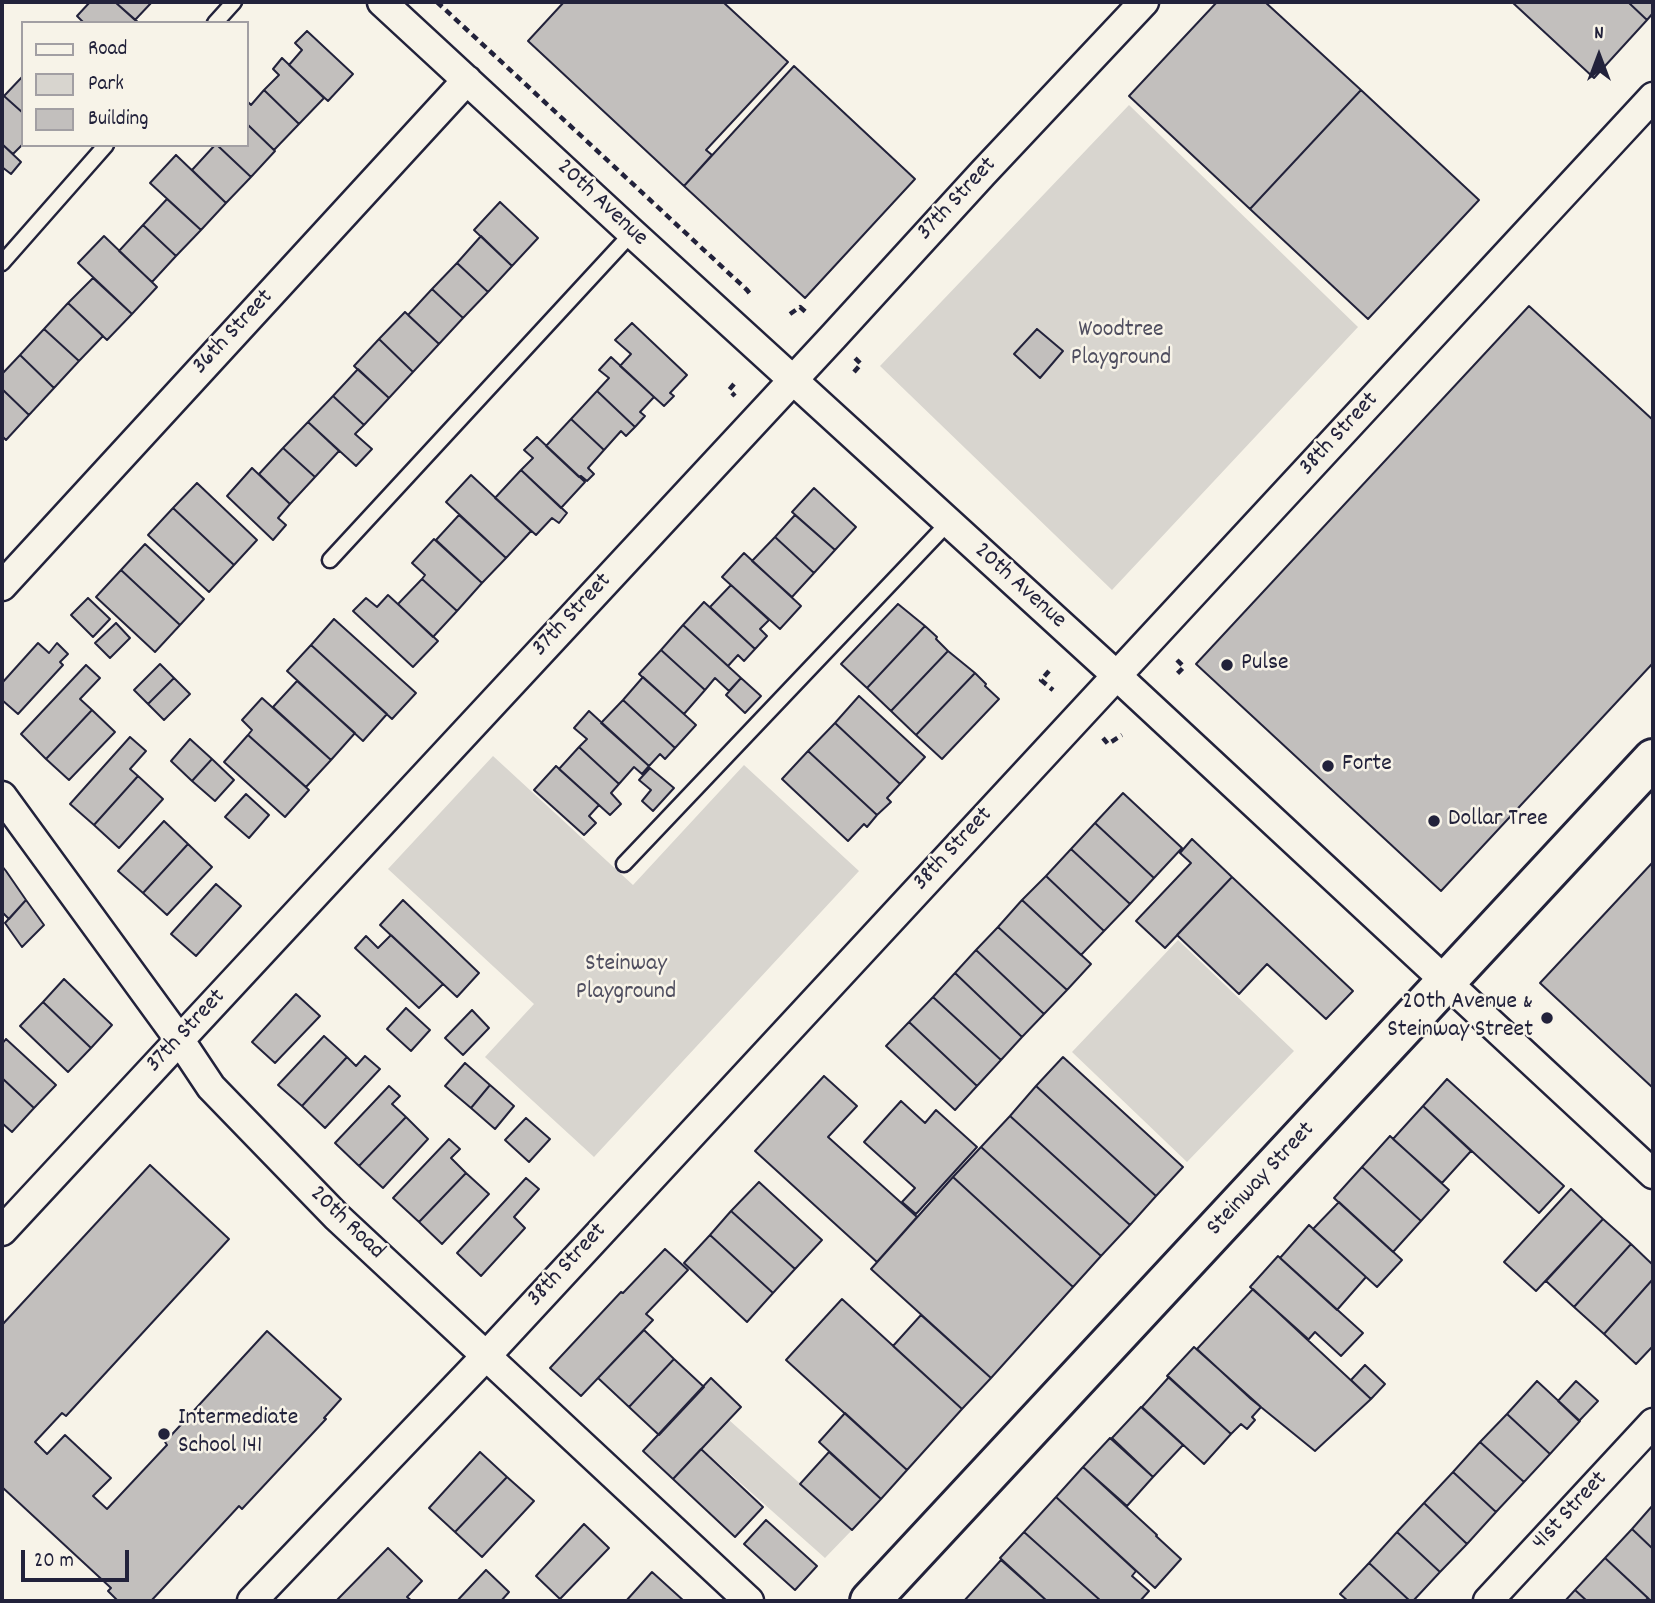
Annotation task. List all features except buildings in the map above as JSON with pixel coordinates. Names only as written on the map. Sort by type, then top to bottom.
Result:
[{"type":"street","name":"20th Avenue","points":[[382,2],[1653,1174]]},
{"type":"street","name":"37th Street","points":[[2,1231],[1144,2]]},
{"type":"street","name":"36th Street","points":[[2,586],[467,80]]},
{"type":"street","name":"38th Street","points":[[252,1601],[486,1356],[1653,97]]},
{"type":"street","name":"Steinway Street","points":[[870,1601],[1653,759]]},
{"type":"street","name":"20th Road","points":[[2,796],[211,1087],[337,1217],[749,1601]]},
{"type":"street","name":"41st Street","points":[[1488,1601],[1653,1423]]},
{"type":"lane","points":[[217,21],[234,2]]},
{"type":"lane","points":[[2,263],[104,147]]},
{"type":"lane","points":[[330,560],[632,233]]},
{"type":"lane","points":[[624,864],[948,523]]},
{"type":"path","points":[[790,314],[800,307],[808,314]]},
{"type":"path","points":[[734,384],[729,390],[739,398]]},
{"type":"path","points":[[1177,660],[1184,667],[1177,674]]},
{"type":"path","points":[[1049,671],[1041,680],[1053,690]]},
{"type":"path","points":[[1097,732],[1108,744],[1122,735]]},
{"type":"green space","name":"Woodtree Playground","points":[[1129,105],[1358,327],[1112,590],[880,366]]},
{"type":"green space","name":"Steinway Playground","points":[[493,756],[633,885],[744,765],[859,871],[594,1157],[485,1057],[534,1004],[388,869]]},
{"type":"green space","points":[[1178,940],[1294,1051],[1187,1162],[1072,1052]]},
{"type":"green space","points":[[729,1420],[852,1530],[825,1558],[701,1448]]},
{"type":"place","name":"Pulse","points":[[1227,665]]},
{"type":"place","name":"Forte","points":[[1328,766]]},
{"type":"place","name":"Dollar Tree","points":[[1434,821]]},
{"type":"place","name":"20th Avenue & Steinway Street","points":[[1547,1018]]},
{"type":"place","name":"Intermediate School 141","points":[[164,1434]]}]
